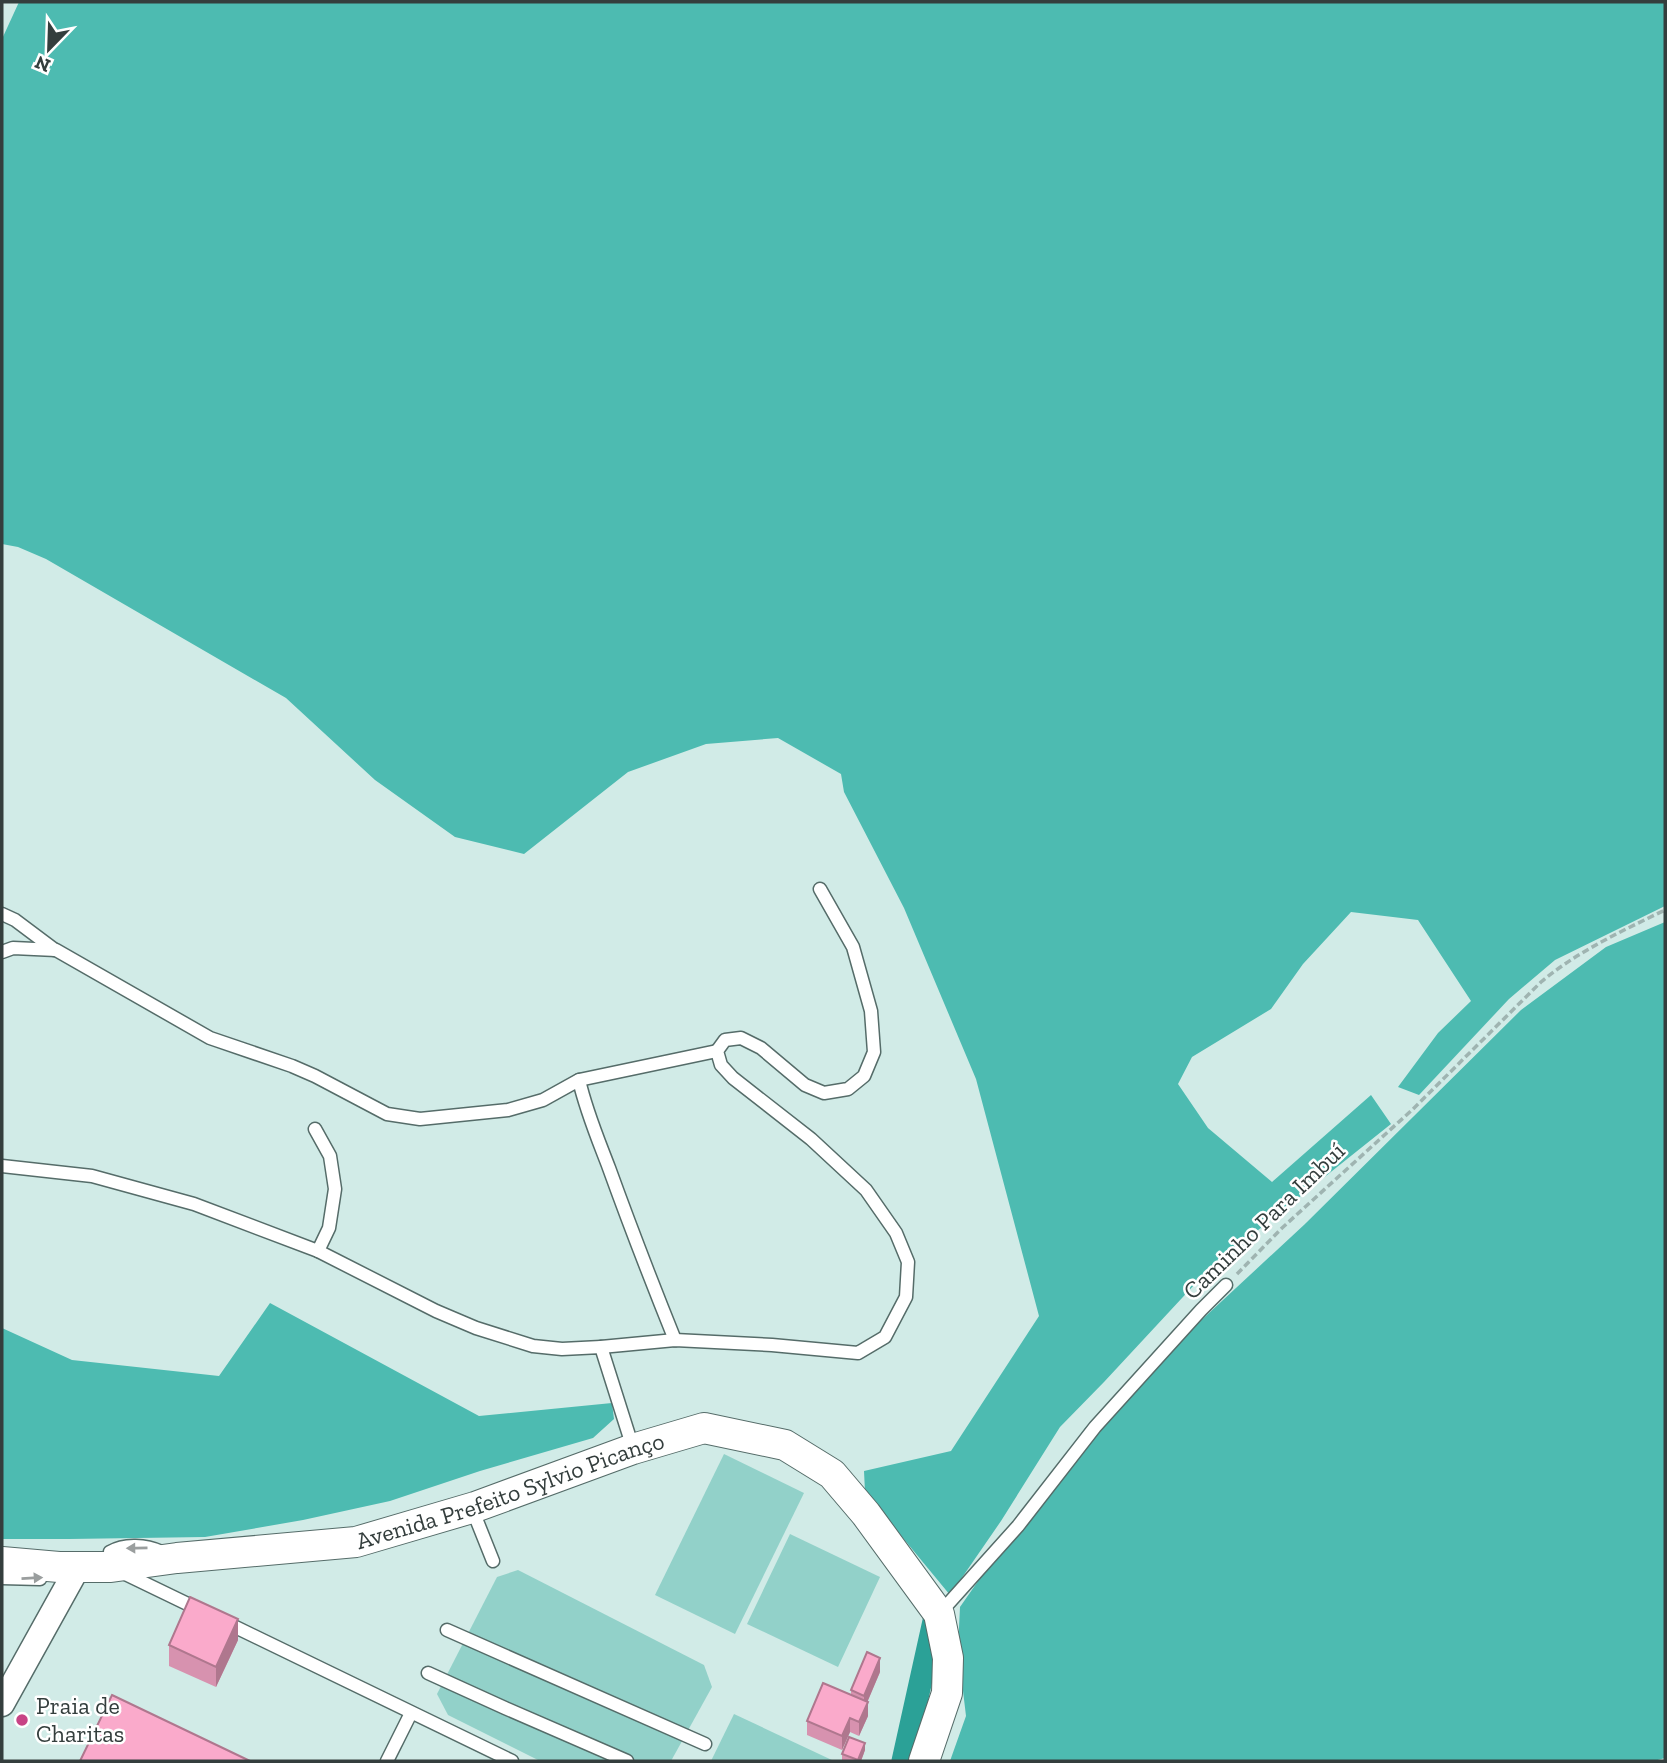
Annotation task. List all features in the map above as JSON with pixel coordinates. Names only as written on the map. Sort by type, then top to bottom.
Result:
[{"type":"street","name":"Avenida Prefeito Sylvio Picanço","points":[[2,1562],[111,1567],[356,1542],[475,1507],[634,1449],[704,1428],[785,1445],[832,1474],[866,1514],[939,1614]]},
{"type":"street","points":[[2,1704],[69,1567]]},
{"type":"street","points":[[924,1761],[947,1693],[948,1658],[939,1614]]},
{"type":"lane","points":[[2,914],[15,920],[56,950],[210,1038],[292,1066],[387,1114],[420,1119],[508,1110],[544,1100],[579,1080],[717,1051],[725,1040],[741,1038],[761,1048],[806,1085],[824,1093],[848,1089],[864,1076],[874,1052],[871,1011],[853,947],[820,889]]},
{"type":"lane","points":[[2,952],[13,948],[56,950]]},
{"type":"lane","points":[[2,1166],[92,1177],[194,1204],[318,1251],[436,1311],[476,1328],[533,1346],[562,1349],[675,1340],[858,1353],[885,1336],[906,1297],[908,1262],[896,1233],[866,1190],[811,1139],[733,1078],[721,1065],[717,1051]]},
{"type":"lane","points":[[579,1080],[588,1116],[597,1133],[675,1340]]},
{"type":"lane","points":[[315,1129],[330,1156],[335,1189],[329,1228],[318,1251]]},
{"type":"lane","name":"Caminho Para Imbuí","points":[[939,1614],[1018,1526],[1095,1427],[1226,1285]]},
{"type":"lane","points":[[601,1347],[634,1449]]},
{"type":"lane","points":[[475,1507],[477,1521],[493,1561]]},
{"type":"lane","points":[[2,1578],[37,1579],[69,1567]]},
{"type":"lane","points":[[111,1567],[512,1761]]},
{"type":"lane","points":[[447,1630],[705,1744]]},
{"type":"lane","points":[[428,1673],[627,1761]]},
{"type":"lane","points":[[387,1761],[411,1713]]},
{"type":"path","name":"Caminho Para Imbuí","points":[[1226,1285],[1282,1227],[1412,1110],[1541,982],[1578,955],[1665,910]]},
{"type":"shaded area","points":[[19,2],[1665,2],[1665,906],[1555,960],[1509,999],[1419,1095],[1398,1087],[1438,1033],[1471,1001],[1418,920],[1351,912],[1303,964],[1271,1009],[1192,1057],[1178,1084],[1208,1128],[1272,1182],[1371,1095],[1391,1124],[1208,1270],[1060,1427],[1001,1521],[950,1595],[865,1492],[864,1471],[951,1451],[1039,1316],[976,1079],[904,908],[844,792],[841,774],[778,738],[706,744],[628,772],[524,854],[455,837],[375,780],[286,698],[46,559],[18,547],[2,544],[2,39]]},
{"type":"shaded area","points":[[1665,922],[1665,1758],[1654,1761],[950,1761],[966,1716],[958,1649],[960,1607],[1085,1428],[1305,1224],[1521,1010],[1606,947]]},
{"type":"shaded area","points":[[270,1303],[479,1416],[612,1403],[614,1419],[593,1438],[390,1501],[303,1520],[205,1537],[2,1539],[2,1328],[72,1360],[219,1376]]},
{"type":"shaded area","points":[[724,1454],[804,1493],[735,1634],[655,1595]]},
{"type":"shaded area","points":[[790,1534],[880,1577],[838,1667],[747,1624]]},
{"type":"shaded area","points":[[518,1570],[704,1665],[712,1687],[671,1761],[540,1761],[448,1715],[437,1694],[497,1577]]},
{"type":"shaded area","points":[[734,1714],[834,1761],[711,1761]]},
{"type":"building","points":[[190,1597],[238,1619],[216,1667],[169,1645]]},
{"type":"building","points":[[867,1652],[880,1658],[864,1696],[851,1690]]},
{"type":"building","points":[[823,1683],[868,1702],[859,1722],[850,1718],[842,1736],[807,1721]]},
{"type":"building","points":[[112,1695],[250,1761],[80,1761]]},
{"type":"building","points":[[849,1737],[865,1743],[858,1760],[842,1754]]},
{"type":"waterway","points":[[903,1761],[936,1612]]},
{"type":"place","name":"Praia de Charitas","points":[[22,1720]]}]
